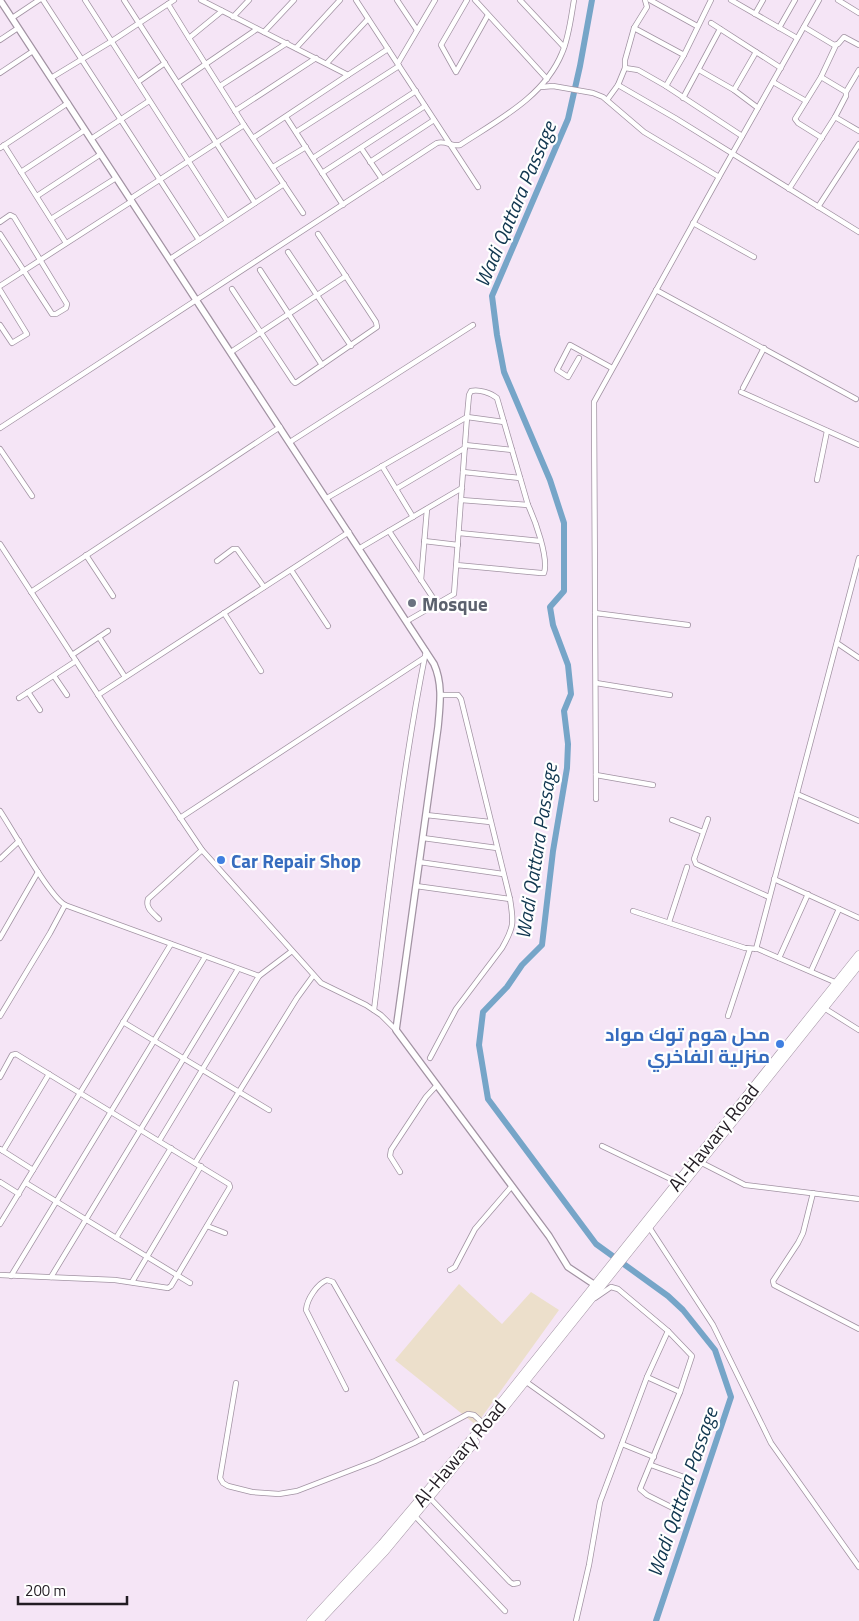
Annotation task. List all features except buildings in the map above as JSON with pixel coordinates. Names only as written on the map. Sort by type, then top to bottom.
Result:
[{"type":"highway","name":"Al-Hawary Road","points":[[626,1251],[649,1227],[859,955]]},
{"type":"highway","name":"Al-Hawary Road","points":[[626,1251],[677,1182],[859,964]]},
{"type":"highway","points":[[603,1280],[626,1251]]},
{"type":"highway","name":"Al-Hawary Road","points":[[311,1621],[382,1544],[484,1424],[595,1285],[603,1280]]},
{"type":"highway","name":"Al-Hawary Road","points":[[319,1621],[385,1551],[430,1498],[588,1303],[603,1280]]},
{"type":"street","points":[[12,18],[39,0]]},
{"type":"street","points":[[43,0],[199,240]]},
{"type":"street","points":[[85,0],[227,222]]},
{"type":"street","points":[[124,0],[255,203]]},
{"type":"street","points":[[51,78],[174,0]]},
{"type":"street","points":[[202,0],[348,75]]},
{"type":"street","points":[[233,17],[249,0]]},
{"type":"street","points":[[264,32],[294,0]]},
{"type":"street","points":[[296,48],[340,0]]},
{"type":"street","points":[[356,0],[478,187]]},
{"type":"street","points":[[360,6],[363,0]]},
{"type":"street","points":[[397,0],[417,30]]},
{"type":"street","points":[[296,132],[398,64],[435,0]]},
{"type":"street","points":[[467,0],[441,45],[456,72],[488,15]]},
{"type":"street","points":[[474,0],[549,78],[553,86]]},
{"type":"street","points":[[520,0],[564,47]]},
{"type":"street","points":[[0,428],[437,143],[443,141],[456,146],[500,118],[549,78],[564,47],[573,3],[568,0]]},
{"type":"street","points":[[607,100],[618,85],[625,68],[625,60],[634,28],[647,7],[645,0]]},
{"type":"street","points":[[650,0],[697,26]]},
{"type":"street","points":[[666,86],[684,55],[711,0]]},
{"type":"street","points":[[732,0],[798,38]]},
{"type":"street","points":[[755,14],[763,0]]},
{"type":"street","points":[[779,28],[796,0]]},
{"type":"street","points":[[838,0],[859,13]]},
{"type":"street","points":[[596,799],[594,404],[612,368],[817,1]]},
{"type":"street","points":[[2,3],[360,548],[436,668],[441,695],[396,1030]]},
{"type":"street","points":[[168,4],[244,125],[303,213]]},
{"type":"street","points":[[189,38],[222,11]]},
{"type":"street","points":[[327,63],[368,19]]},
{"type":"street","points":[[710,23],[781,68]]},
{"type":"street","points":[[804,27],[836,45]]},
{"type":"street","points":[[0,40],[18,28]]},
{"type":"street","points":[[178,83],[257,28]]},
{"type":"street","points":[[634,28],[684,55]]},
{"type":"street","points":[[683,98],[720,29]]},
{"type":"street","points":[[822,138],[795,119],[821,76],[836,45],[844,37],[859,45]]},
{"type":"street","points":[[220,86],[287,43]]},
{"type":"street","points":[[253,138],[388,49]]},
{"type":"street","points":[[0,73],[33,51]]},
{"type":"street","points":[[734,90],[756,52]]},
{"type":"street","points":[[235,110],[316,58]]},
{"type":"street","points":[[138,82],[165,63]]},
{"type":"street","points":[[625,68],[638,70],[666,86],[742,136]]},
{"type":"street","points":[[699,70],[734,90],[758,108]]},
{"type":"street","points":[[789,189],[835,117],[846,96],[846,92],[859,70]]},
{"type":"street","points":[[821,76],[846,92]]},
{"type":"street","points":[[853,79],[859,83]]},
{"type":"street","points":[[773,82],[806,100]]},
{"type":"street","points":[[618,85],[675,118],[859,232]]},
{"type":"street","points":[[541,86],[553,86],[598,95],[607,100],[644,132],[719,177]]},
{"type":"street","points":[[313,158],[416,91]]},
{"type":"street","points":[[91,139],[150,101]]},
{"type":"street","points":[[66,243],[21,172],[2,147],[68,103]]},
{"type":"street","points":[[322,172],[425,106]]},
{"type":"street","points":[[286,116],[343,205]]},
{"type":"street","points":[[835,117],[859,131]]},
{"type":"street","points":[[370,162],[434,120]]},
{"type":"street","points":[[0,286],[244,125]]},
{"type":"street","points":[[21,172],[85,130]]},
{"type":"street","points":[[818,207],[859,144]]},
{"type":"street","points":[[273,167],[306,147]]},
{"type":"street","points":[[361,148],[382,179]]},
{"type":"street","points":[[37,196],[101,154]]},
{"type":"street","points":[[51,219],[116,178]]},
{"type":"street","points":[[170,259],[284,184]]},
{"type":"street","points":[[0,222],[10,215],[14,217],[67,304],[66,308],[56,314],[52,314],[0,234]]},
{"type":"street","points":[[693,223],[754,257]]},
{"type":"street","points":[[232,289],[295,383],[376,329],[377,325],[318,234]]},
{"type":"street","points":[[288,252],[351,346]]},
{"type":"street","points":[[260,270],[322,365]]},
{"type":"street","points":[[231,352],[346,276]]},
{"type":"street","points":[[0,290],[27,334],[12,343],[0,325]]},
{"type":"street","points":[[656,290],[856,399]]},
{"type":"street","points":[[290,442],[473,325]]},
{"type":"street","points":[[568,377],[557,370],[570,345],[612,368]]},
{"type":"street","points":[[764,348],[742,390],[859,445]]},
{"type":"street","points":[[565,383],[579,358]]},
{"type":"street","points":[[407,621],[454,594],[456,565],[459,533],[469,395],[474,390],[492,394],[497,398],[528,505],[535,520],[545,570],[544,573],[456,565]]},
{"type":"street","points":[[326,498],[467,417],[504,422]]},
{"type":"street","points":[[31,592],[280,427]]},
{"type":"street","points":[[817,480],[827,431]]},
{"type":"street","points":[[396,489],[465,447],[512,450]]},
{"type":"street","points":[[0,449],[32,496]]},
{"type":"street","points":[[382,466],[413,517]]},
{"type":"street","points":[[463,472],[520,478]]},
{"type":"street","points":[[360,548],[462,488]]},
{"type":"street","points":[[461,500],[528,505]]},
{"type":"street","points":[[421,580],[427,509]]},
{"type":"street","points":[[389,531],[437,604]]},
{"type":"street","points":[[98,694],[349,532]]},
{"type":"street","points":[[459,533],[540,541]]},
{"type":"street","points":[[424,541],[458,545]]},
{"type":"street","points":[[0,544],[202,850],[313,976],[326,986],[357,999],[388,1021],[549,1236],[568,1267],[595,1285]]},
{"type":"street","points":[[216,561],[233,549],[237,549],[264,587]]},
{"type":"street","points":[[86,555],[113,596]]},
{"type":"street","points":[[728,1016],[770,897],[859,558]]},
{"type":"street","points":[[291,570],[328,626]]},
{"type":"street","points":[[224,613],[261,671]]},
{"type":"street","points":[[596,613],[688,625]]},
{"type":"street","points":[[72,654],[108,631]]},
{"type":"street","points":[[99,637],[125,677]]},
{"type":"street","points":[[837,643],[859,658]]},
{"type":"street","points":[[374,1010],[400,806],[426,650]]},
{"type":"street","points":[[180,818],[424,658]]},
{"type":"street","points":[[19,698],[76,661]]},
{"type":"street","points":[[54,676],[67,695]]},
{"type":"street","points":[[596,683],[670,695]]},
{"type":"street","points":[[28,692],[40,710]]},
{"type":"street","points":[[430,1058],[456,1009],[508,937],[513,925],[510,900],[461,699],[456,694],[441,695]]},
{"type":"street","points":[[596,775],[653,785]]},
{"type":"street","points":[[797,794],[859,822]]},
{"type":"street","points":[[0,811],[59,902],[259,976]]},
{"type":"street","points":[[426,815],[490,822]]},
{"type":"street","points":[[708,819],[694,860],[696,864],[770,897]]},
{"type":"street","points":[[672,820],[703,832]]},
{"type":"street","points":[[423,838],[497,848]]},
{"type":"street","points":[[0,859],[19,841]]},
{"type":"street","points":[[159,919],[148,908],[148,899],[202,850]]},
{"type":"street","points":[[419,862],[503,874]]},
{"type":"street","points":[[669,922],[687,867]]},
{"type":"street","points":[[0,938],[38,872]]},
{"type":"street","points":[[774,879],[859,918]]},
{"type":"street","points":[[416,886],[510,900]]},
{"type":"street","points":[[779,958],[808,894]]},
{"type":"street","points":[[0,1016],[65,905]]},
{"type":"street","points":[[810,971],[839,909]]},
{"type":"street","points":[[634,911],[779,958],[837,983]]},
{"type":"street","points":[[0,1224],[171,944]]},
{"type":"street","points":[[159,1141],[259,976],[292,951]]},
{"type":"street","points":[[11,1276],[205,957]]},
{"type":"street","points":[[51,1277],[238,969]]},
{"type":"street","points":[[195,1163],[297,998],[313,976]]},
{"type":"street","points":[[0,1003],[6,1006]]},
{"type":"street","points":[[824,1008],[857,1028],[859,1020]]},
{"type":"street","points":[[123,1022],[269,1110]]},
{"type":"street","points":[[0,1077],[14,1054],[201,1166],[228,1183],[230,1187],[168,1288],[132,1282],[0,1275]]},
{"type":"street","points":[[34,1170],[1,1150],[50,1074]]},
{"type":"street","points":[[400,1172],[390,1156],[391,1150],[426,1097],[437,1085]]},
{"type":"street","points":[[602,1146],[677,1182]]},
{"type":"street","points":[[116,1238],[171,1148]]},
{"type":"street","points":[[700,1162],[744,1185],[859,1198]]},
{"type":"street","points":[[132,1282],[201,1166]]},
{"type":"street","points":[[0,1182],[19,1194]]},
{"type":"street","points":[[26,1183],[190,1283]]},
{"type":"street","points":[[450,1270],[455,1267],[475,1229],[512,1186]]},
{"type":"street","points":[[813,1193],[803,1233],[798,1244],[773,1281],[774,1285],[859,1329]]},
{"type":"street","points":[[207,1226],[225,1234]]},
{"type":"street","points":[[649,1227],[713,1325],[771,1442],[859,1567]]},
{"type":"street","points":[[346,1389],[306,1310],[306,1304],[310,1297],[326,1280],[333,1282],[422,1439]]},
{"type":"street","points":[[588,1303],[609,1288],[616,1288],[668,1330],[692,1356],[680,1392],[640,1489],[647,1495],[677,1510],[688,1480],[651,1465]]},
{"type":"street","points":[[576,1621],[589,1565],[600,1502],[647,1377],[668,1330]]},
{"type":"street","points":[[647,1377],[680,1392]]},
{"type":"street","points":[[525,1381],[602,1436]]},
{"type":"street","points":[[236,1383],[220,1476],[223,1483],[228,1486],[264,1494],[289,1493],[305,1488],[422,1439],[468,1414],[474,1415],[484,1424]]},
{"type":"street","points":[[622,1444],[654,1457]]},
{"type":"street","points":[[430,1498],[510,1582],[513,1584],[518,1583]]},
{"type":"street","points":[[415,1516],[505,1611]]},
{"type":"shaded area","points":[[459,1284],[502,1324],[531,1292],[559,1310],[476,1425],[395,1360]]},
{"type":"waterway","name":"Wadi Qattara Passage","points":[[592,0],[568,119],[492,296],[504,372],[550,480],[564,523],[564,591],[550,607],[553,625],[568,665],[571,694],[564,711],[568,744],[567,768],[553,851],[542,945],[522,965],[507,987],[483,1012],[479,1045],[488,1099],[596,1244],[668,1296],[683,1310],[715,1350],[731,1397],[656,1621]]},
{"type":"place","name":"Mosque","points":[[412,603]]},
{"type":"place","name":"Car Repair Shop","points":[[221,860]]},
{"type":"place","name":"محل هوم توك مواد منزلية الفاخري","points":[[780,1044]]}]
